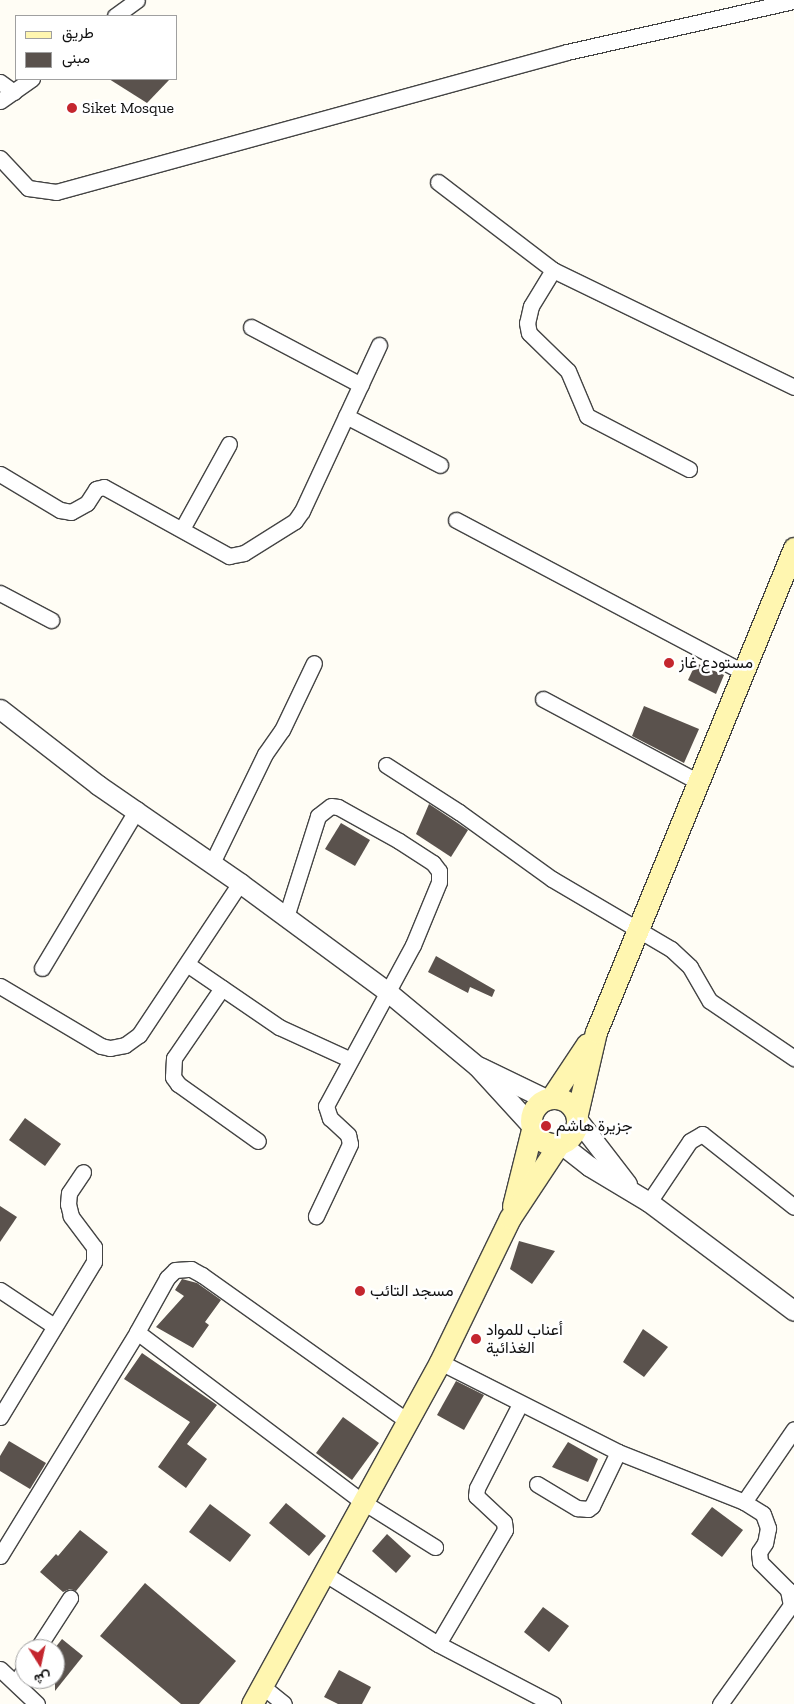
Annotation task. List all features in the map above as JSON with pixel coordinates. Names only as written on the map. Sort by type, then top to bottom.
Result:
[{"type":"main road","points":[[257,1695],[325,1574],[406,1420],[440,1362],[510,1218],[560,1144],[574,1134],[596,1032],[700,783],[794,548]]},
{"type":"main road","points":[[510,1218],[534,1109],[549,1098],[596,1032]]},
{"type":"main road","points":[[549,1098],[567,1101],[577,1116]]},
{"type":"main road","points":[[531,1127],[543,1142],[560,1144]]},
{"type":"street","points":[[116,15],[137,0]]},
{"type":"street","points":[[0,158],[28,188],[56,192],[567,52],[794,1]]},
{"type":"street","points":[[0,101],[31,80]]},
{"type":"street","points":[[0,82],[14,92]]},
{"type":"street","points":[[438,182],[553,270],[794,387]]},
{"type":"street","points":[[553,270],[531,306],[527,323],[529,333],[568,371],[587,416],[689,469]]},
{"type":"street","points":[[251,327],[361,385]]},
{"type":"street","points":[[0,474],[60,510],[70,512],[79,510],[96,489],[104,487],[229,556],[236,556],[295,521],[379,345]]},
{"type":"street","points":[[346,416],[440,465]]},
{"type":"street","points":[[182,529],[229,444]]},
{"type":"street","points":[[456,520],[743,672]]},
{"type":"street","points":[[0,593],[51,620]]},
{"type":"street","points":[[212,863],[265,754],[282,730],[314,663]]},
{"type":"street","points":[[543,700],[700,783]]},
{"type":"street","points":[[0,710],[98,785],[137,809],[389,993],[477,1066],[531,1127]]},
{"type":"street","points":[[386,765],[459,812],[552,878],[683,959],[710,1001],[794,1058]]},
{"type":"street","points":[[286,917],[318,816],[331,806],[338,807],[399,841],[432,863],[438,871],[439,882],[413,945],[389,993],[349,1059],[326,1106],[330,1118],[348,1135],[350,1144],[316,1216]]},
{"type":"street","points":[[42,968],[137,809]]},
{"type":"street","points":[[0,986],[101,1046],[110,1048],[125,1045],[139,1035],[240,883]]},
{"type":"street","points":[[187,964],[292,1035],[349,1059]]},
{"type":"street","points":[[222,988],[174,1058],[173,1077],[178,1084],[258,1141]]},
{"type":"street","points":[[477,1066],[549,1098]]},
{"type":"street","points":[[577,1116],[631,1189]]},
{"type":"street","points":[[650,1202],[690,1141],[702,1134],[794,1207]]},
{"type":"street","points":[[560,1144],[589,1166],[631,1189],[650,1202],[794,1311]]},
{"type":"street","points":[[0,1417],[94,1262],[94,1247],[71,1216],[68,1204],[70,1193],[83,1172]]},
{"type":"street","points":[[0,1556],[137,1332],[166,1278],[174,1270],[191,1269],[406,1420]]},
{"type":"street","points":[[0,1290],[54,1326]]},
{"type":"street","points":[[137,1332],[363,1502],[435,1547]]},
{"type":"street","points":[[440,1362],[618,1452],[744,1502],[763,1514],[768,1528],[765,1543],[758,1552],[760,1562],[788,1590],[791,1605],[720,1704]]},
{"type":"street","points":[[438,1644],[505,1530],[504,1522],[476,1496],[477,1488],[520,1404]]},
{"type":"street","points":[[744,1502],[794,1429]]},
{"type":"street","points":[[537,1484],[577,1508],[588,1509],[618,1452]]},
{"type":"street","points":[[325,1574],[438,1644],[553,1704]]},
{"type":"street","points":[[43,1639],[70,1598]]},
{"type":"street","points":[[1,1672],[15,1681]]},
{"type":"street","points":[[23,1689],[37,1704]]},
{"type":"street","points":[[257,1695],[284,1704]]},
{"type":"building","points":[[111,80],[169,80],[147,103]]},
{"type":"building","points":[[696,663],[724,675],[716,694],[688,680]]},
{"type":"building","points":[[644,706],[699,729],[684,763],[632,736]]},
{"type":"building","points":[[429,804],[468,830],[451,857],[416,834]]},
{"type":"building","points":[[341,823],[370,840],[355,866],[325,849]]},
{"type":"building","points":[[436,956],[495,990],[492,997],[470,987],[468,993],[428,972]]},
{"type":"building","points":[[25,1118],[61,1144],[45,1166],[9,1140]]},
{"type":"building","points":[[0,1206],[17,1217],[0,1242]]},
{"type":"building","points":[[519,1241],[555,1251],[532,1284],[510,1269]]},
{"type":"building","points":[[182,1279],[197,1283],[221,1300],[205,1322],[209,1325],[193,1348],[156,1327],[184,1296],[175,1290]]},
{"type":"building","points":[[643,1329],[668,1347],[644,1377],[623,1362]]},
{"type":"building","points":[[142,1353],[217,1405],[187,1444],[207,1459],[186,1488],[158,1467],[190,1422],[124,1379]]},
{"type":"building","points":[[456,1381],[484,1395],[464,1430],[437,1415]]},
{"type":"building","points":[[343,1417],[379,1443],[352,1480],[316,1453]]},
{"type":"building","points":[[9,1441],[46,1463],[30,1489],[0,1471],[0,1456]]},
{"type":"building","points":[[568,1442],[598,1459],[588,1482],[552,1467]]},
{"type":"building","points":[[286,1503],[326,1536],[309,1556],[269,1523]]},
{"type":"building","points":[[210,1504],[251,1535],[230,1562],[189,1532]]},
{"type":"building","points":[[712,1507],[743,1530],[722,1557],[691,1534]]},
{"type":"building","points":[[80,1530],[108,1552],[76,1591],[70,1589],[63,1592],[40,1572],[56,1554],[58,1556]]},
{"type":"building","points":[[387,1534],[411,1556],[396,1573],[372,1551]]},
{"type":"building","points":[[145,1583],[236,1661],[199,1704],[181,1704],[100,1636]]},
{"type":"building","points":[[543,1607],[569,1626],[549,1652],[524,1632]]},
{"type":"building","points":[[65,1641],[83,1656],[65,1678]]},
{"type":"building","points":[[339,1670],[371,1687],[362,1704],[338,1704],[324,1697]]},
{"type":"place","name":"Siket Mosque","points":[[72,108]]},
{"type":"place","name":"مستودع غاز","points":[[669,663]]},
{"type":"place","name":"جزيرة هاشم","points":[[546,1126]]},
{"type":"place","name":"مسجد التائب","points":[[360,1291]]},
{"type":"place","name":"أعناب للمواد الغذائية","points":[[476,1339]]}]
